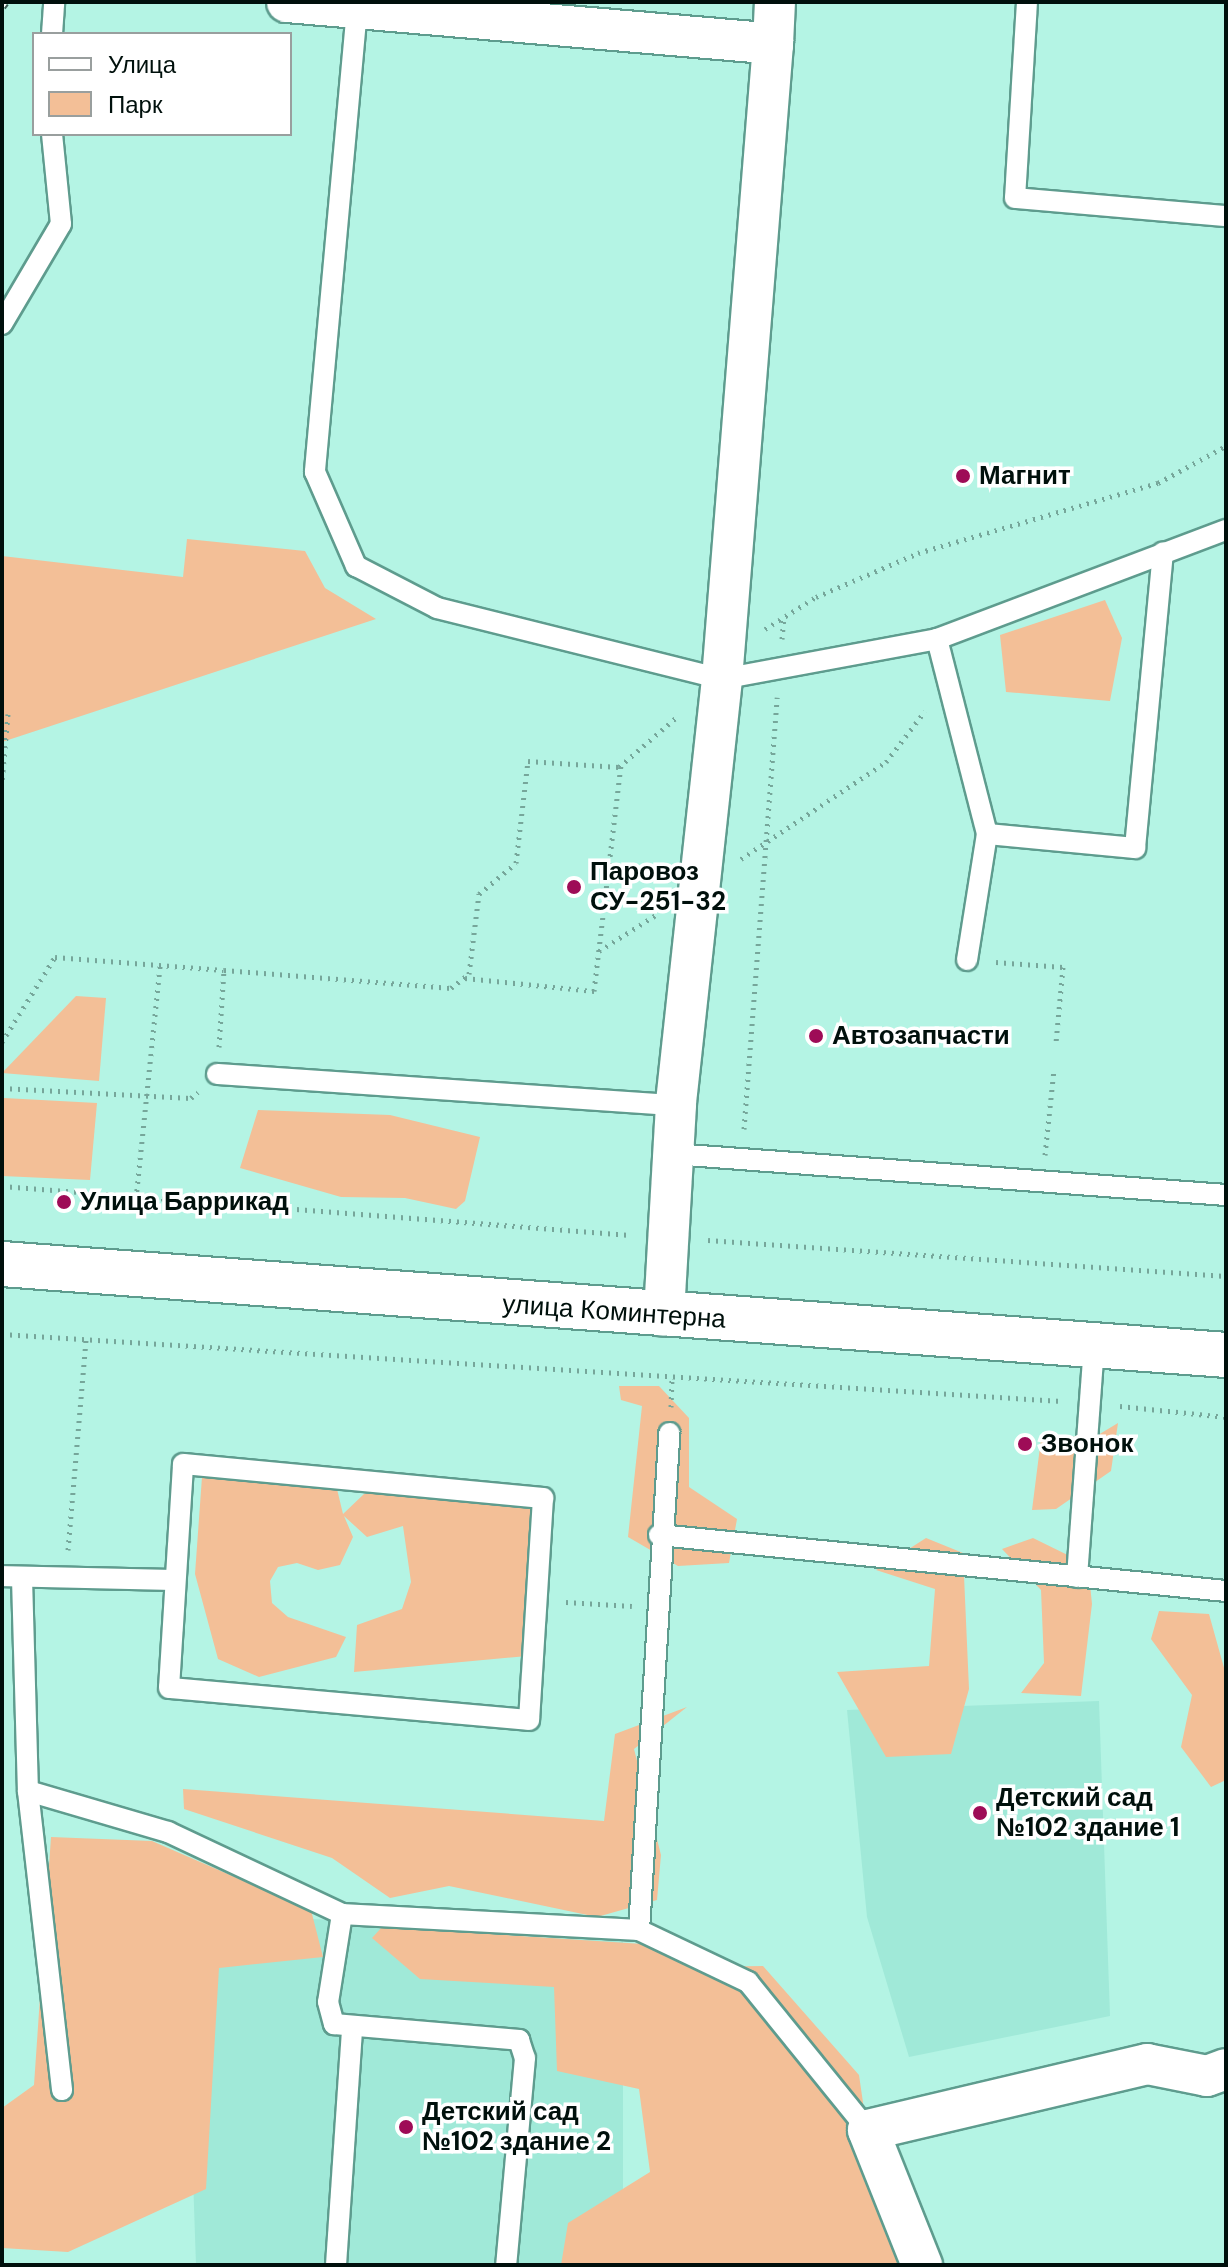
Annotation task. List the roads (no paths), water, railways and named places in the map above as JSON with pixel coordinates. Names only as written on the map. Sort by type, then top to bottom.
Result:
[{"type":"main road","name":"улица Коминтерна","points":[[2,1264],[664,1316],[1226,1355]]},
{"type":"street","points":[[287,2],[773,44]]},
{"type":"street","points":[[664,1316],[676,1105],[722,679],[775,2]]},
{"type":"street","points":[[922,2265],[868,2130],[1147,2064],[1207,2076],[1226,2069]]},
{"type":"lane","points":[[52,32],[54,2]]},
{"type":"lane","points":[[1027,2],[1015,198],[1226,216]]},
{"type":"lane","points":[[357,9],[315,472],[356,566],[437,608],[722,679],[937,639],[1226,530]]},
{"type":"lane","points":[[2,324],[61,224],[52,136]]},
{"type":"lane","points":[[987,834],[1135,848],[1163,552]]},
{"type":"lane","points":[[937,639],[987,834],[967,960]]},
{"type":"lane","points":[[217,1074],[676,1105]]},
{"type":"lane","points":[[673,1154],[1226,1195]]},
{"type":"lane","points":[[1077,1577],[1094,1346]]},
{"type":"lane","points":[[639,1930],[659,1535],[669,1433]]},
{"type":"lane","points":[[183,1464],[543,1498],[529,1720],[169,1688],[174,1580],[183,1464]]},
{"type":"lane","points":[[659,1535],[1226,1591]]},
{"type":"lane","points":[[62,2090],[28,1791],[12,1577],[174,1580]]},
{"type":"lane","points":[[28,1791],[168,1832],[342,1914],[639,1930],[748,1982],[868,2130]]},
{"type":"lane","points":[[342,1914],[328,2002],[334,2024],[352,2028],[519,2040],[525,2058],[506,2265]]},
{"type":"lane","points":[[336,2265],[352,2028]]},
{"type":"railway","points":[[2,6],[5,2]]},
{"type":"place","name":"Магнит","points":[[963,476]]},
{"type":"place","name":"Паровоз СУ-251-32","points":[[574,887]]},
{"type":"place","name":"Автозапчасти","points":[[816,1036]]},
{"type":"place","name":"Улица Баррикад","points":[[64,1202]]},
{"type":"place","name":"Звонок","points":[[1025,1444]]},
{"type":"place","name":"Детский сад №102 здание 1","points":[[980,1813]]},
{"type":"place","name":"Детский сад №102 здание 2","points":[[406,2127]]}]
